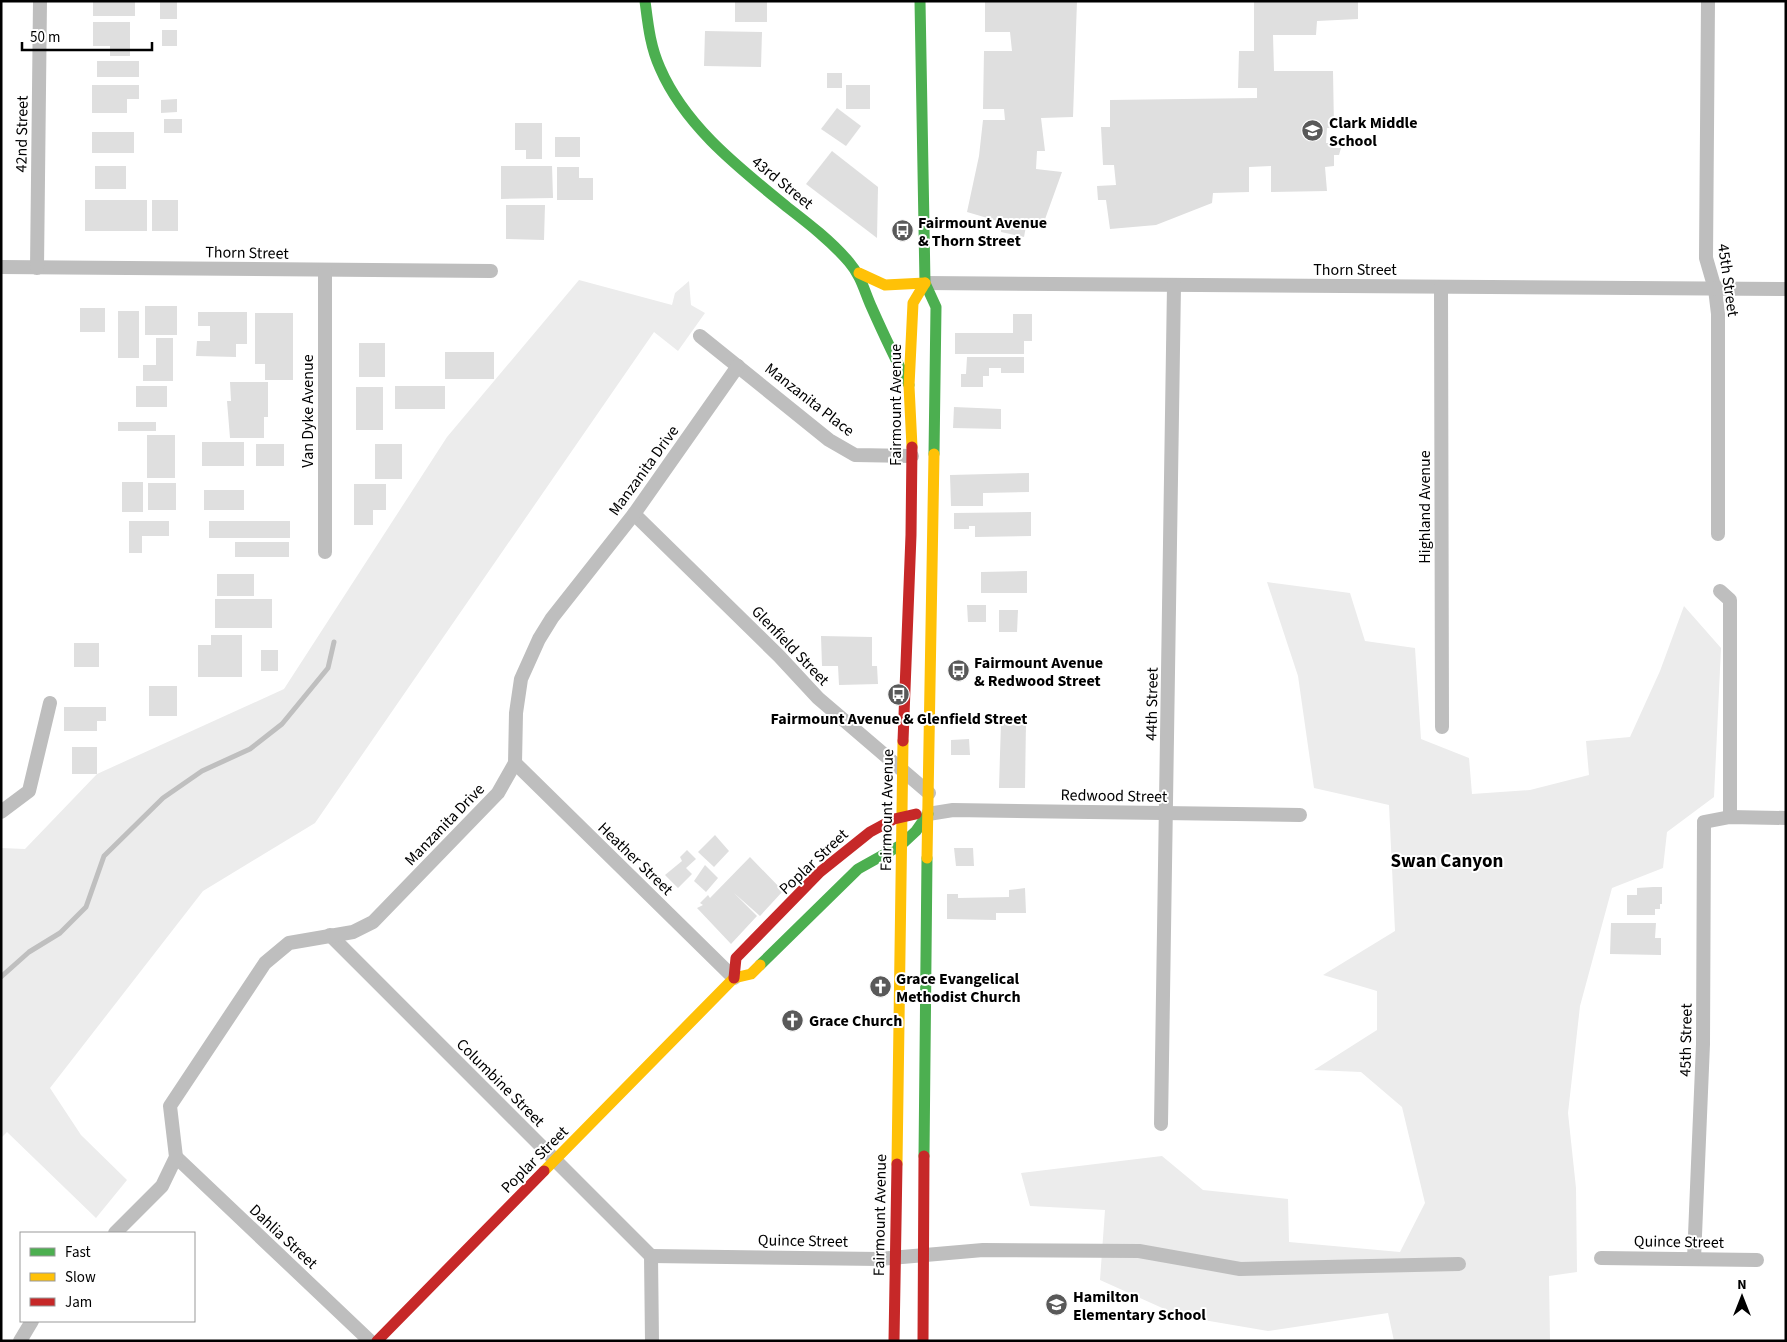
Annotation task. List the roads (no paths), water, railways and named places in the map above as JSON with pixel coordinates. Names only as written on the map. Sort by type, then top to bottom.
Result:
[{"type":"main road","name":"43rd Street","points":[[645,1],[648,30],[663,77],[697,128],[726,158],[820,233],[859,273],[863,289],[883,336],[909,386]]},
{"type":"main road","points":[[920,1],[925,283],[936,308],[929,793],[924,959],[923,1341]]},
{"type":"main road","points":[[859,273],[885,285],[925,283]]},
{"type":"main road","name":"Fairmount Avenue","points":[[894,1341],[904,672],[910,571],[912,456],[909,386],[913,303],[925,283]]},
{"type":"main road","name":"Poplar Street","points":[[734,978],[736,958],[836,857],[860,838],[902,815],[928,814]]},
{"type":"main road","name":"Poplar Street","points":[[377,1341],[734,978],[751,974],[858,869],[901,845],[916,831],[928,814]]},
{"type":"street","name":"42nd Street","points":[[37,268],[40,1]]},
{"type":"street","name":"45th Street","points":[[1708,1],[1706,258],[1715,289],[1718,314],[1718,534]]},
{"type":"street","name":"Thorn Street","points":[[1,267],[491,271]]},
{"type":"street","name":"Van Dyke Avenue","points":[[325,270],[325,552]]},
{"type":"street","name":"Thorn Street","points":[[925,283],[1786,289]]},
{"type":"street","name":"44th Street","points":[[1161,1124],[1174,285]]},
{"type":"street","name":"Highland Avenue","points":[[1441,287],[1442,727]]},
{"type":"street","name":"Manzanita Place","points":[[700,336],[829,440],[855,455],[912,456]]},
{"type":"street","name":"Manzanita Drive","points":[[176,1157],[170,1106],[265,963],[289,943],[353,932],[373,922],[498,793],[515,763],[516,713],[521,679],[539,639],[552,618],[634,514],[738,366]]},
{"type":"street","name":"Glenfield Street","points":[[634,514],[779,656],[818,698],[929,793]]},
{"type":"street","points":[[1720,591],[1730,600],[1730,817],[1786,818]]},
{"type":"street","points":[[1,812],[29,791],[50,703]]},
{"type":"street","name":"Heather Street","points":[[515,763],[734,978]]},
{"type":"street","name":"Redwood Street","points":[[928,814],[953,810],[1300,815]]},
{"type":"street","name":"45th Street","points":[[1694,1259],[1703,1044],[1704,822],[1730,817]]},
{"type":"street","name":"Columbine Street","points":[[330,936],[651,1256]]},
{"type":"street","points":[[116,1232],[162,1186],[176,1157]]},
{"type":"street","name":"Dahlia Street","points":[[176,1157],[370,1341]]},
{"type":"street","name":"Quince Street","points":[[651,1256],[894,1258],[924,1257],[983,1250],[1140,1251],[1240,1269],[1459,1264]]},
{"type":"street","points":[[651,1256],[652,1341]]},
{"type":"street","name":"Quince Street","points":[[1601,1258],[1757,1260]]},
{"type":"street","points":[[20,1341],[31,1322]]},
{"type":"waterway","points":[[1,977],[29,952],[60,933],[86,907],[104,856],[163,798],[202,771],[250,749],[282,724],[328,668],[334,642]]},
{"type":"place","name":"Clark Middle School","points":[[1313,131]]},
{"type":"place","name":"Fairmount Avenue & Thorn Street","points":[[902,231]]},
{"type":"place","name":"Fairmount Avenue & Redwood Street","points":[[958,671]]},
{"type":"place","name":"Fairmount Avenue & Glenfield Street","points":[[899,694]]},
{"type":"place","name":"Grace Evangelical Methodist Church","points":[[880,987]]},
{"type":"place","name":"Grace Church","points":[[793,1020]]},
{"type":"place","name":"Hamilton Elementary School","points":[[1057,1305]]},
{"type":"district","name":"Swan Canyon","points":[[1447,860]]}]
